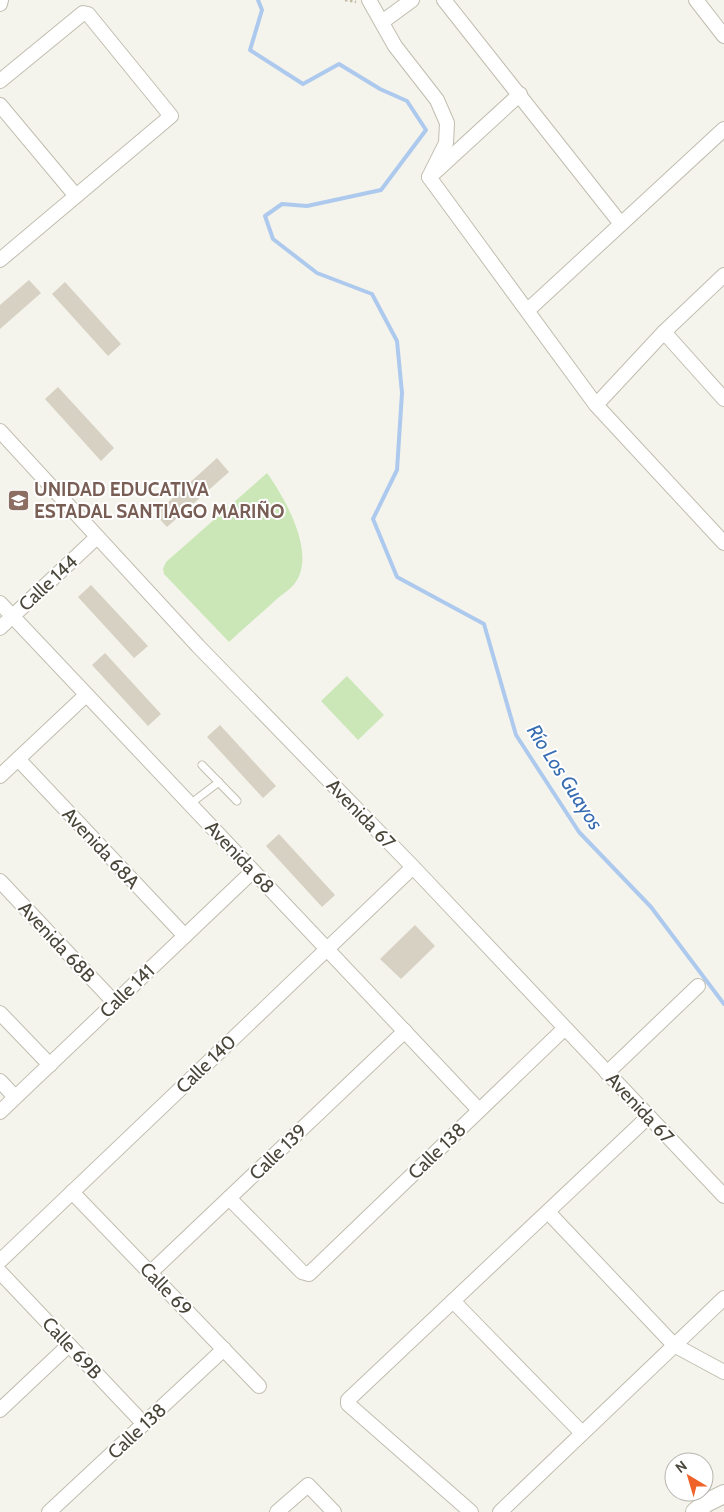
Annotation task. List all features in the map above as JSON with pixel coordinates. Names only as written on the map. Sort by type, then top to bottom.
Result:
[{"type":"street","points":[[0,4],[1,0]]},
{"type":"street","points":[[370,0],[395,46],[438,100],[447,123],[446,143],[429,177]]},
{"type":"street","points":[[382,22],[412,0]]},
{"type":"street","points":[[444,0],[621,224]]},
{"type":"street","points":[[696,0],[724,36]]},
{"type":"street","points":[[0,81],[83,13],[88,14],[170,114],[170,119],[0,260]]},
{"type":"street","points":[[429,177],[520,94]]},
{"type":"street","points":[[0,106],[76,196]]},
{"type":"street","points":[[528,310],[724,129]]},
{"type":"street","points":[[429,177],[596,405],[724,543]]},
{"type":"street","points":[[596,405],[664,332],[723,278]]},
{"type":"street","points":[[664,332],[724,399]]},
{"type":"street","name":"Avenida 67","points":[[0,431],[80,517],[96,538],[211,660],[413,867],[724,1196]]},
{"type":"street","name":"Calle 144","points":[[0,628],[96,538]]},
{"type":"street","name":"Avenida 68","points":[[0,603],[479,1110]]},
{"type":"street","points":[[0,776],[86,695]]},
{"type":"street","name":"Avenida 68A","points":[[18,759],[185,936]]},
{"type":"street","name":"Calle 140","points":[[0,1261],[413,867]]},
{"type":"street","name":"Calle 141","points":[[0,1112],[253,871]]},
{"type":"street","name":"Avenida 68B","points":[[0,882],[115,1003]]},
{"type":"street","points":[[607,1073],[698,986]]},
{"type":"street","points":[[0,1013],[50,1065]]},
{"type":"street","name":"Calle 138","points":[[229,1198],[302,1272],[309,1274],[565,1028]]},
{"type":"street","name":"Calle 139","points":[[150,1273],[405,1031]]},
{"type":"street","points":[[0,1081],[16,1097]]},
{"type":"street","points":[[471,1512],[348,1404],[348,1400],[648,1117]]},
{"type":"street","name":"Calle 69","points":[[72,1192],[259,1386]]},
{"type":"street","points":[[548,1212],[674,1345],[724,1372]]},
{"type":"street","name":"Calle 69B","points":[[0,1272],[144,1424]]},
{"type":"street","points":[[500,1512],[724,1298]]},
{"type":"street","points":[[453,1301],[582,1433]]},
{"type":"street","points":[[0,1410],[69,1345]]},
{"type":"street","name":"Calle 138","points":[[49,1512],[224,1349]]},
{"type":"street","points":[[278,1512],[308,1485],[334,1512]]},
{"type":"street","points":[[695,1512],[706,1503],[724,1494]]},
{"type":"lane","points":[[202,765],[237,801]]},
{"type":"lane","points":[[190,804],[219,782]]},
{"type":"green space","points":[[267,473],[290,511],[296,526],[301,542],[301,571],[291,587],[229,642],[164,574],[163,569],[166,562]]},
{"type":"green space","points":[[347,676],[384,715],[358,740],[321,701]]},
{"type":"building","points":[[29,280],[41,293],[0,329],[0,305]]},
{"type":"building","points":[[65,282],[121,344],[108,356],[52,294]]},
{"type":"building","points":[[58,387],[114,448],[101,461],[45,399]]},
{"type":"building","points":[[217,458],[229,472],[167,527],[155,514]]},
{"type":"building","points":[[91,585],[148,646],[134,658],[78,597]]},
{"type":"building","points":[[105,653],[161,714],[148,726],[92,665]]},
{"type":"building","points":[[220,725],[276,786],[263,798],[207,737]]},
{"type":"building","points":[[279,834],[335,895],[322,907],[266,846]]},
{"type":"building","points":[[415,925],[435,946],[401,979],[380,959]]},
{"type":"waterway","name":"Río Los Guayos","points":[[258,0],[262,10],[250,50],[303,84],[339,64],[380,89],[407,101],[426,130],[381,190],[307,206],[282,204],[265,216],[273,239],[317,273],[372,294],[397,341],[402,393],[397,470],[373,519],[397,577],[484,624],[516,735],[579,832],[651,907],[724,1004]]},
{"type":"place","name":"UNIDAD EDUCATIVA ESTADAL SANTIAGO MARIÑO","points":[[18,500]]}]
